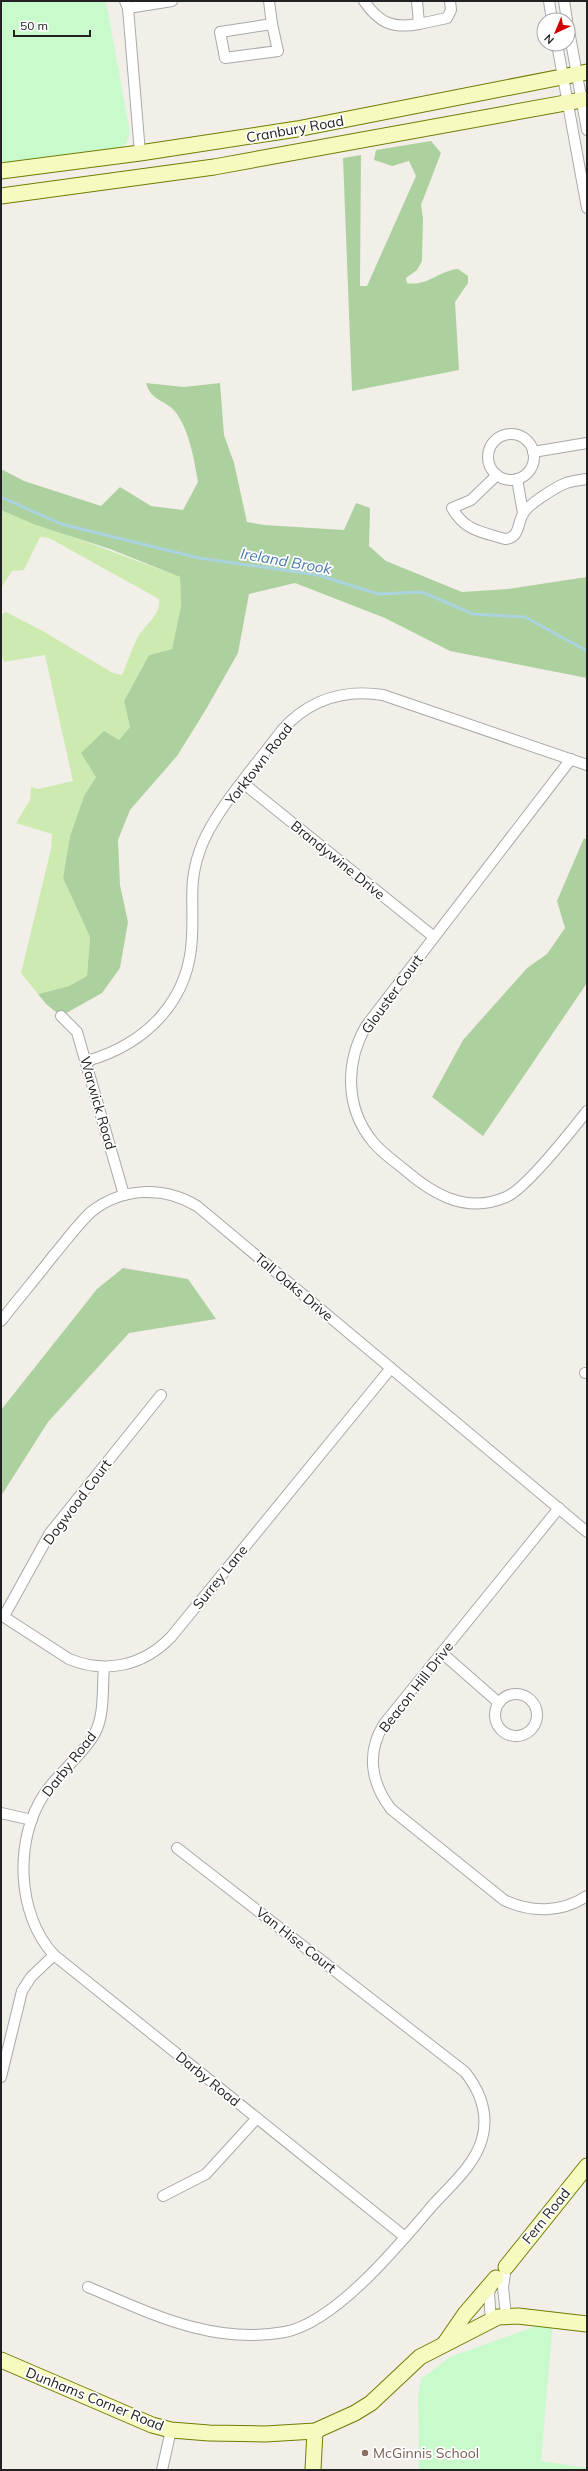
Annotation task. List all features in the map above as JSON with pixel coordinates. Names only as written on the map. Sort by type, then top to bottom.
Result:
[{"type":"main road","name":"Cranbury Road","points":[[1,171],[140,153],[298,129],[576,74]]},
{"type":"main road","name":"Cranbury Road","points":[[1,196],[214,167],[579,101]]},
{"type":"main road","name":"Fern Road","points":[[501,2272],[587,2166]]},
{"type":"main road","points":[[446,2343],[465,2314],[501,2272]]},
{"type":"main road","name":"Dunhams Corner Road","points":[[1,2360],[152,2425],[171,2430],[259,2434],[315,2431],[366,2406],[420,2357],[498,2317],[506,2316],[587,2324]]},
{"type":"main road","points":[[313,2470],[315,2431]]},
{"type":"street","points":[[140,153],[127,5],[172,1]]},
{"type":"street","points":[[269,1],[278,51],[225,58],[220,32],[272,24]]},
{"type":"street","points":[[364,1],[374,15],[388,24],[408,26],[447,18],[451,10],[450,1]]},
{"type":"street","points":[[417,1],[420,24]]},
{"type":"street","points":[[549,1],[551,12]]},
{"type":"street","points":[[564,1],[566,12]]},
{"type":"street","points":[[561,52],[576,74],[579,101],[587,130]]},
{"type":"street","points":[[572,52],[579,101],[587,208]]},
{"type":"street","points":[[517,435],[530,444],[533,452],[532,466],[523,476],[517,479],[503,478],[497,475],[488,462],[490,447],[502,436],[517,435]]},
{"type":"street","points":[[533,452],[587,443]]},
{"type":"street","points":[[497,475],[471,500],[452,508],[459,520],[473,530],[511,539],[516,534],[523,512],[517,479]]},
{"type":"street","points":[[523,512],[566,483],[587,479]]},
{"type":"street","name":"Yorktown Road","points":[[87,1061],[120,1049],[143,1034],[163,1014],[178,991],[191,951],[191,891],[195,862],[214,822],[282,730],[295,717],[321,701],[352,693],[373,694],[393,698],[587,765]]},
{"type":"street","name":"Glouster Court","points":[[570,759],[366,1026],[353,1054],[350,1075],[353,1101],[362,1126],[374,1143],[432,1192],[457,1202],[483,1203],[509,1196],[538,1170],[587,1111]]},
{"type":"street","name":"Brandywine Drive","points":[[243,783],[434,937]]},
{"type":"street","name":"Warwick Road","points":[[61,1016],[77,1032],[87,1061],[124,1195]]},
{"type":"street","name":"Tall Oaks Drive","points":[[1,1321],[86,1218],[100,1206],[124,1195],[144,1192],[162,1193],[180,1197],[197,1206],[587,1532]]},
{"type":"street","name":"Surrey Lane","points":[[2,1616],[69,1659],[88,1665],[104,1667],[124,1665],[142,1659],[158,1650],[171,1637],[391,1368]]},
{"type":"street","name":"Dogwood Court","points":[[2,1616],[50,1533],[161,1395]]},
{"type":"street","name":"Beacon Hill Drive","points":[[559,1508],[380,1730],[372,1757],[374,1778],[382,1798],[399,1816],[491,1890],[511,1904],[527,1908],[552,1909],[567,1906],[587,1896]]},
{"type":"street","points":[[442,1653],[499,1703]]},
{"type":"street","name":"Darby Road","points":[[104,1667],[100,1715],[96,1733],[45,1792],[32,1820],[24,1856],[25,1886],[37,1929],[54,1955],[405,2237]]},
{"type":"street","points":[[510,1695],[523,1696],[529,1699],[533,1703],[537,1716],[532,1728],[522,1735],[509,1734],[503,1731],[496,1721],[499,1703],[510,1695]]},
{"type":"street","points":[[1,1813],[32,1820]]},
{"type":"street","name":"Van Hise Court","points":[[177,1848],[414,2031],[464,2072],[472,2081],[482,2101],[484,2117],[483,2137],[478,2151],[405,2237]]},
{"type":"street","points":[[1,2077],[22,1991],[31,1977],[54,1955]]},
{"type":"street","points":[[163,2196],[206,2174],[257,2118]]},
{"type":"street","points":[[88,2287],[183,2326],[208,2331],[255,2334],[284,2332],[301,2328],[335,2305],[373,2273],[405,2237]]},
{"type":"street","points":[[501,2272],[506,2316]]},
{"type":"street","name":"Fern Road","points":[[491,2321],[489,2294],[501,2272]]},
{"type":"street","points":[[162,2470],[171,2430]]},
{"type":"green space","points":[[1,1],[106,1],[130,133],[126,144],[115,151],[1,166]]},
{"type":"green space","points":[[431,141],[441,153],[421,205],[423,218],[422,261],[417,270],[406,278],[407,283],[421,283],[445,272],[458,269],[468,276],[468,283],[455,302],[459,370],[352,391],[343,158],[361,155],[360,286],[367,286],[416,176],[409,161],[392,166],[374,160],[376,150]]},
{"type":"green space","points":[[146,383],[184,387],[220,383],[224,435],[234,463],[247,522],[264,525],[344,530],[356,503],[370,508],[369,546],[386,561],[462,592],[508,589],[587,577],[587,678],[450,651],[385,618],[295,583],[249,594],[238,653],[177,756],[130,810],[118,840],[120,885],[128,922],[120,968],[102,993],[61,1016],[46,1004],[38,994],[69,986],[87,976],[90,937],[63,878],[70,836],[84,796],[96,777],[81,753],[104,731],[119,740],[130,727],[124,701],[149,655],[172,649],[181,606],[180,577],[110,549],[36,525],[1,510],[1,469],[24,481],[101,506],[120,487],[151,506],[183,510],[198,482],[191,447],[177,414],[173,409],[152,394]]},
{"type":"green space","points":[[1,510],[180,577],[181,606],[172,649],[149,655],[124,701],[130,727],[119,740],[84,796],[70,836],[63,878],[90,937],[87,976],[69,986],[38,994],[21,973],[51,849],[52,834],[16,823],[30,800],[31,787],[38,789],[73,781],[45,655],[4,662],[1,654],[1,615],[6,612],[41,630],[113,673],[122,675],[137,638],[158,610],[159,599],[49,538],[40,537],[24,570],[12,571],[1,588]]},
{"type":"green space","points":[[584,838],[587,840],[587,983],[483,1136],[432,1097],[463,1040],[527,968],[547,954],[565,928],[557,901]]},
{"type":"green space","points":[[123,1268],[188,1279],[216,1319],[129,1333],[48,1422],[1,1496],[1,1410],[97,1289]]},
{"type":"green space","points":[[553,2320],[541,2461],[587,2468],[587,2470],[419,2470],[418,2397],[421,2379],[450,2357]]},
{"type":"waterway","name":"Ireland Brook","points":[[1,497],[61,524],[199,558],[318,575],[378,594],[422,592],[473,614],[525,617],[587,651]]},
{"type":"place","name":"McGinnis School","points":[[365,2453]]}]
